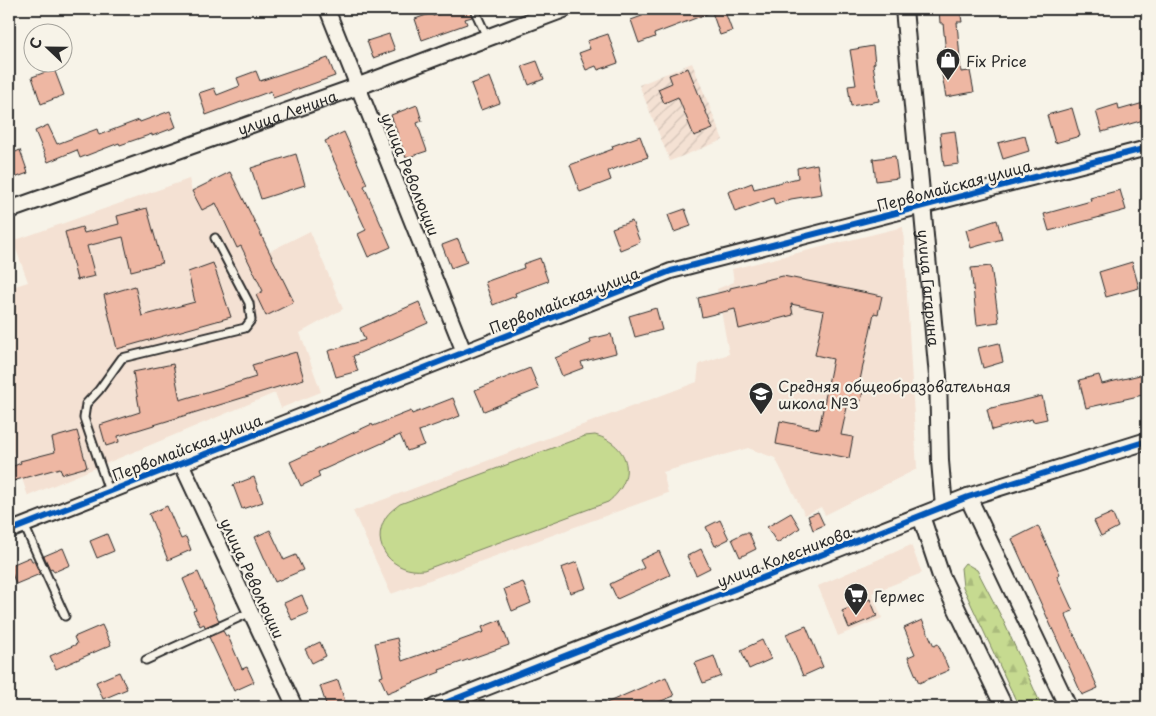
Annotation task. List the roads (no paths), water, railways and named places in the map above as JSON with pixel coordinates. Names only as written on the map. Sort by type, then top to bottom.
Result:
[{"type":"street","name":"улица Революции","points":[[327,9],[464,352]]},
{"type":"street","name":"улица Ленина","points":[[9,210],[359,86],[564,9]]},
{"type":"street","name":"улица Гагарина","points":[[904,9],[938,376],[940,460],[944,507]]},
{"type":"street","name":"Первомайская улица","points":[[9,531],[671,271],[1147,148]]},
{"type":"street","name":"улица Колесникова","points":[[435,707],[968,498],[1147,441]]},
{"type":"street","name":"улица Революции","points":[[181,463],[295,707]]},
{"type":"street","points":[[968,498],[1068,707]]},
{"type":"street","points":[[921,516],[942,576],[1004,707]]},
{"type":"lane","points":[[474,9],[487,37]]},
{"type":"lane","points":[[109,491],[84,418],[86,404],[100,390],[122,358],[245,328],[251,320],[249,303],[214,238]]},
{"type":"lane","points":[[24,525],[64,616]]},
{"type":"lane","points":[[146,660],[251,612]]},
{"type":"place","name":"Fix Price","points":[[948,81]]},
{"type":"place","name":"Средняя общеобразовательная школа №3","points":[[761,415]]},
{"type":"place","name":"Гермес","points":[[856,616]]}]
